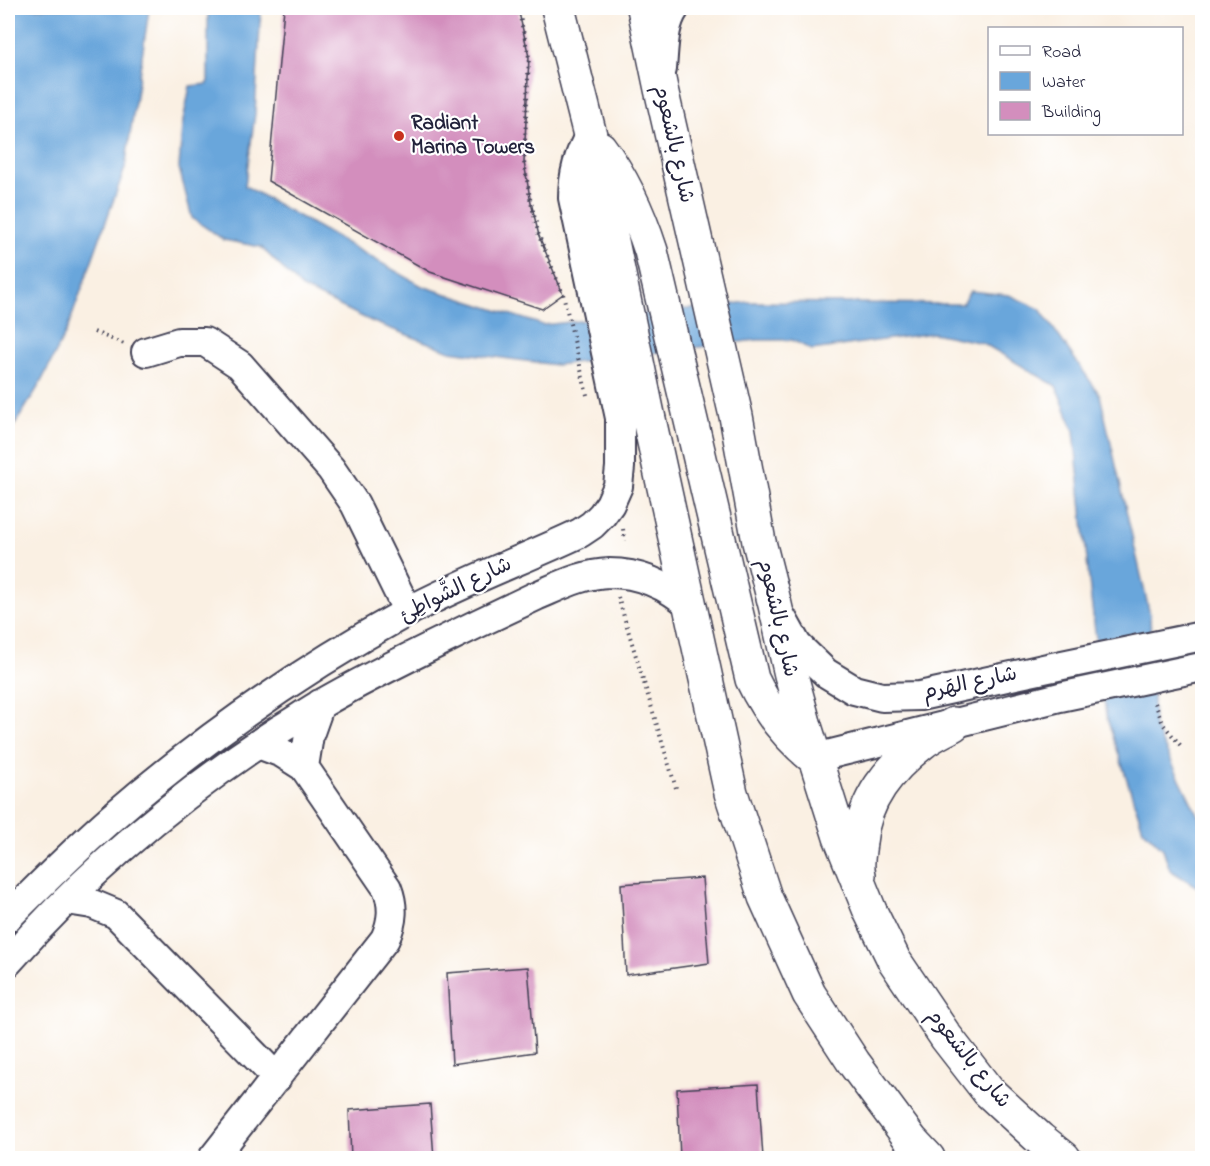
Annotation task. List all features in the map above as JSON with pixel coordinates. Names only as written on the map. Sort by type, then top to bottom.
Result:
[{"type":"main road","points":[[558,8],[590,135],[600,256],[634,414],[691,606],[731,793],[765,897],[808,994],[911,1140],[928,1158]]},
{"type":"main road","name":"شارع بالشعوم","points":[[644,8],[700,265],[736,416],[759,542],[791,675],[840,837],[870,911],[894,960],[946,1037],[988,1091],[1064,1158]]},
{"type":"main road","points":[[590,135],[620,177],[643,225],[651,251],[752,680],[772,715],[799,746],[815,758]]},
{"type":"main road","points":[[870,911],[857,869],[861,834],[868,808],[880,785],[899,763],[924,741],[954,724]]},
{"type":"street","points":[[661,89],[664,38],[669,16],[675,8]]},
{"type":"street","points":[[146,352],[179,342],[205,342],[240,365],[331,469],[355,504],[408,612]]},
{"type":"street","name":"شارع الشَّواطِئ","points":[[8,917],[92,835],[170,770],[296,678],[408,612],[480,577],[574,536],[592,525],[610,504],[618,486],[620,467],[634,414]]},
{"type":"street","name":"شارع الشَّواطِئ","points":[[8,962],[67,900],[111,859],[215,774],[320,704],[426,648],[581,577],[608,573],[637,576],[666,587],[691,606]]},
{"type":"street","name":"شارع الهَرم","points":[[775,605],[797,645],[826,673],[854,690],[882,697],[920,696],[1203,636]]},
{"type":"street","name":"شارع الهَرم","points":[[815,758],[1060,697],[1203,667]]},
{"type":"street","points":[[303,767],[309,735],[320,704]]},
{"type":"street","points":[[213,1158],[385,939],[392,919],[391,898],[387,888],[303,767],[282,753],[258,744]]},
{"type":"street","points":[[111,859],[109,886],[116,914]]},
{"type":"street","points":[[67,900],[92,904],[116,914],[277,1078]]},
{"type":"path","points":[[518,8],[529,57],[524,162],[530,198],[539,236],[563,294],[584,386]]},
{"type":"path","points":[[711,8],[716,11]]},
{"type":"path","points":[[94,332],[146,352]]},
{"type":"path","points":[[618,596],[676,788]]},
{"type":"path","points":[[1154,699],[1163,724],[1181,746]]},
{"type":"water","points":[[8,8],[149,8],[125,168],[67,330],[40,384],[8,436]]},
{"type":"water","points":[[208,8],[261,8],[255,114],[245,186],[422,286],[543,325],[749,302],[962,304],[970,291],[1009,295],[1040,309],[1100,395],[1150,615],[1154,726],[1202,824],[1202,890],[1170,870],[1163,849],[1143,829],[1106,715],[1091,600],[1074,431],[1056,386],[983,343],[933,333],[812,350],[792,340],[756,340],[556,365],[450,351],[373,322],[302,288],[261,247],[224,240],[192,218],[179,168],[182,126],[190,86],[208,84]]},
{"type":"building","name":"Radiant Marina Towers","points":[[284,8],[518,8],[529,57],[524,162],[539,236],[563,294],[542,309],[430,272],[268,181]]},
{"type":"building","points":[[702,878],[709,963],[626,975],[621,884]]},
{"type":"building","points":[[528,967],[535,1052],[452,1064],[447,973]]},
{"type":"building","points":[[758,1084],[763,1158],[680,1158],[677,1089]]},
{"type":"building","points":[[430,1104],[434,1158],[351,1158],[349,1110]]},
{"type":"place","name":"Radiant Marina Towers","points":[[399,136]]}]
